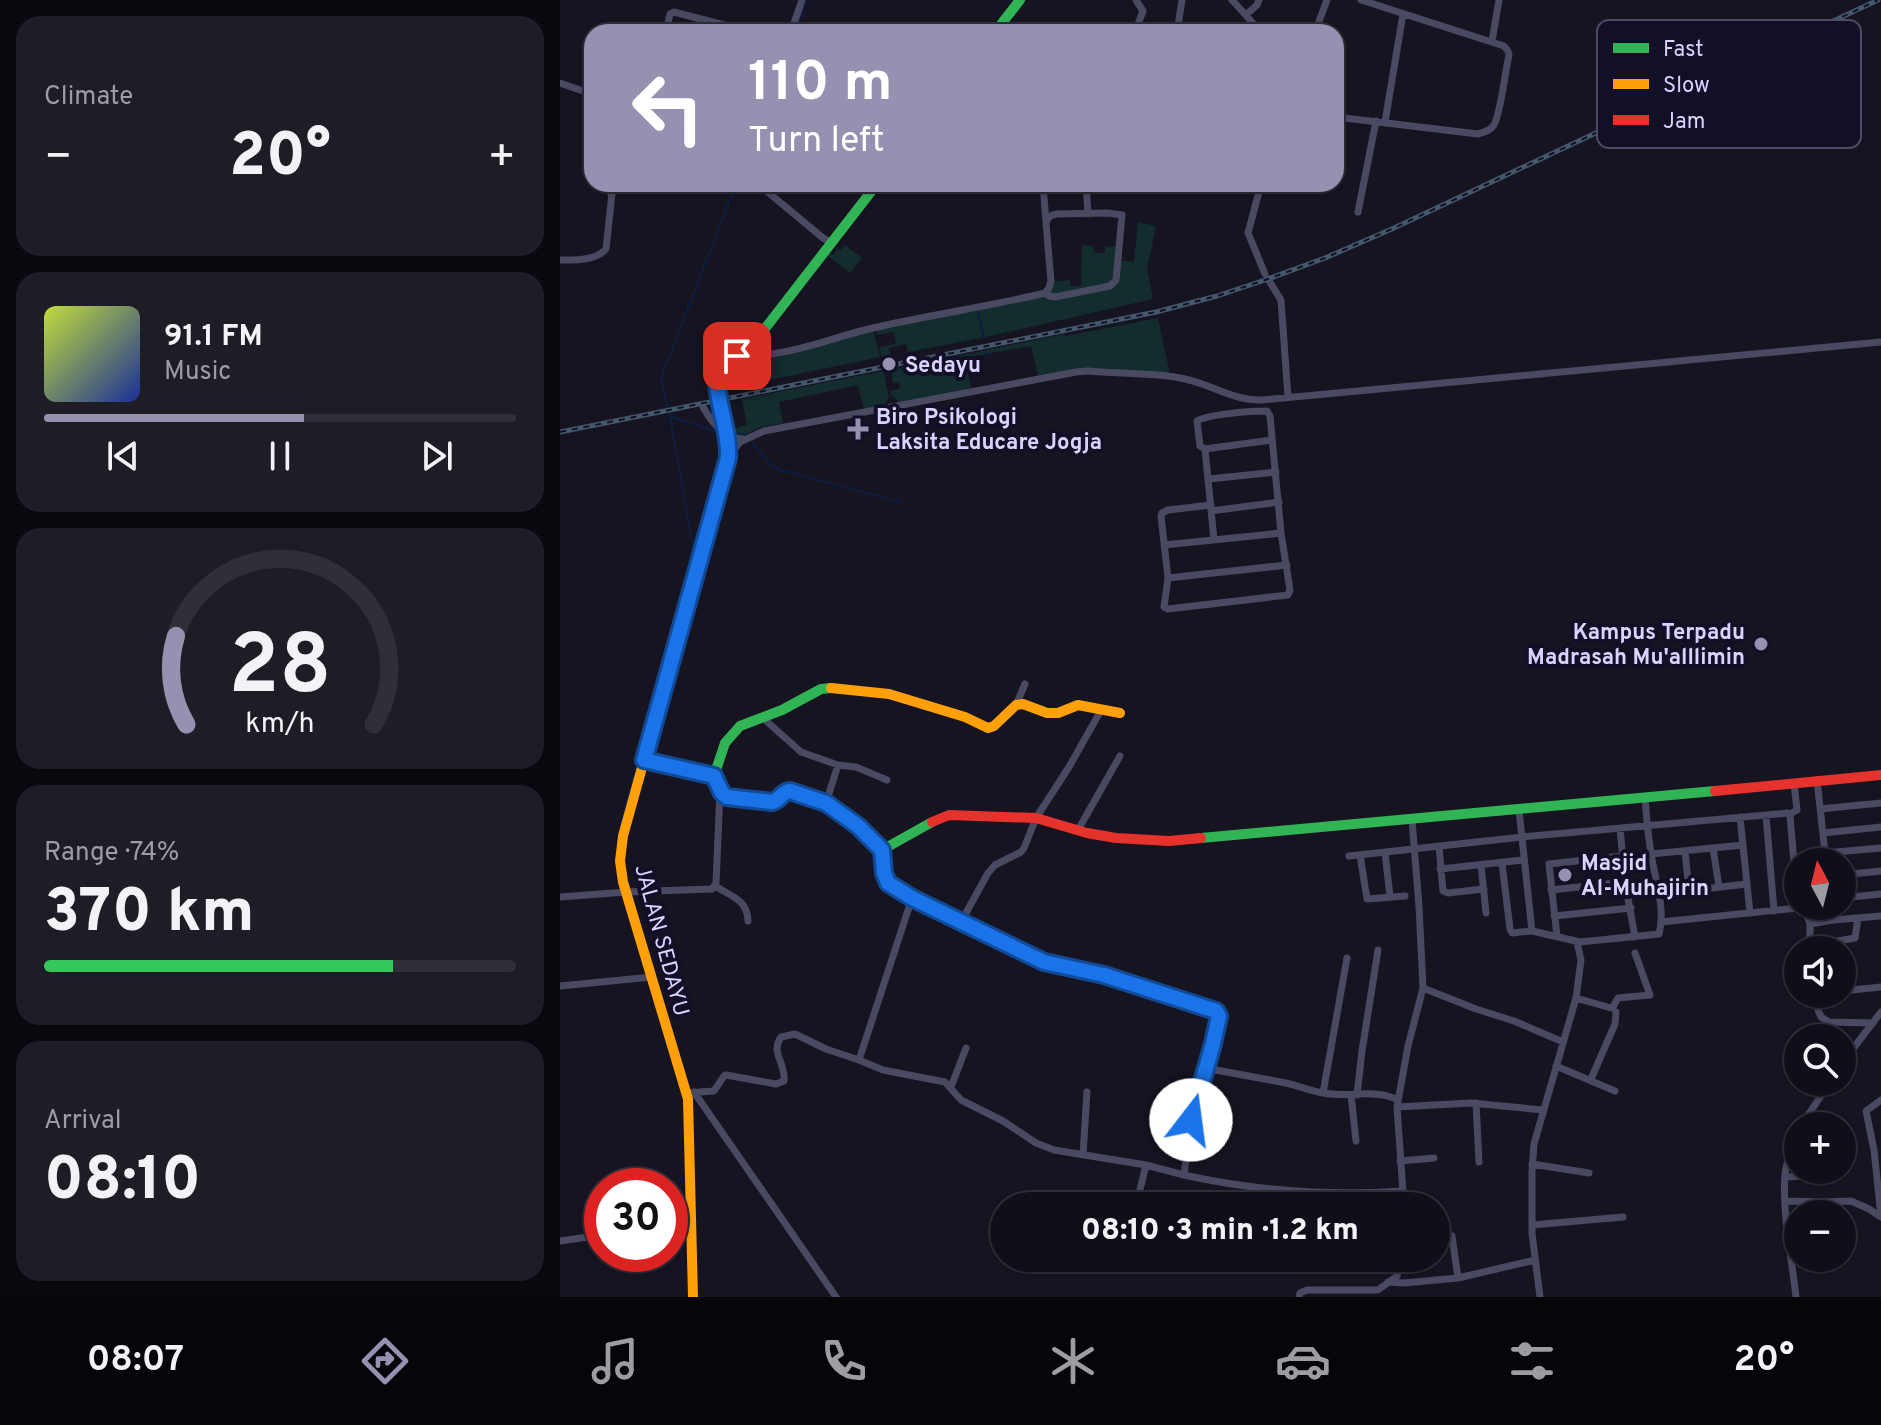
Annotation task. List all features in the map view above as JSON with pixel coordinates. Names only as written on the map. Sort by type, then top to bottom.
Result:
[{"type":"street","points":[[794,24],[802,0]]},
{"type":"street","points":[[1001,24],[1020,0]]},
{"type":"street","points":[[1136,0],[1143,11],[1138,24]]},
{"type":"street","points":[[1178,24],[1182,0]]},
{"type":"street","points":[[1232,0],[1254,24]]},
{"type":"street","points":[[1246,15],[1259,0]]},
{"type":"street","points":[[1318,24],[1327,0]]},
{"type":"street","points":[[1344,118],[1468,134],[1486,132],[1493,127],[1509,55],[1504,46],[1492,41],[1361,0]]},
{"type":"street","points":[[1492,41],[1499,0]]},
{"type":"street","points":[[668,24],[670,14],[674,12],[720,24]]},
{"type":"street","points":[[1358,212],[1403,14]]},
{"type":"street","points":[[560,83],[584,91]]},
{"type":"street","points":[[560,260],[590,258],[603,253],[613,192]]},
{"type":"street","points":[[767,192],[826,240],[835,239]]},
{"type":"street","points":[[767,326],[760,353],[748,375],[742,379],[717,382],[720,374],[767,326],[871,192]]},
{"type":"street","points":[[1044,192],[1051,281],[1045,293]]},
{"type":"street","points":[[1087,192],[1088,214]]},
{"type":"street","points":[[1259,192],[1248,233],[1281,300],[1288,397]]},
{"type":"street","points":[[760,353],[767,355],[877,326],[1045,293],[1055,297],[1114,284],[1122,215],[1051,215],[1046,223]]},
{"type":"street","points":[[812,230],[819,240],[819,259]]},
{"type":"street","points":[[728,458],[732,450],[746,439],[781,427],[1076,372],[1178,378],[1244,400],[1262,400],[1881,342]]},
{"type":"street","name":"JALAN SEDAYU","points":[[693,1297],[690,1092],[626,892],[620,861],[623,836],[728,458],[717,382]]},
{"type":"street","points":[[1230,395],[1232,414]]},
{"type":"street","points":[[1244,400],[1246,413]]},
{"type":"street","points":[[703,407],[715,425],[726,434],[746,439]]},
{"type":"street","points":[[1272,440],[1205,449],[1200,446],[1197,421],[1201,418],[1267,411],[1270,416],[1290,593],[1286,596],[1164,607],[1168,578],[1162,513],[1168,510],[1279,502]]},
{"type":"street","points":[[1205,449],[1214,540]]},
{"type":"street","points":[[1209,479],[1276,472]]},
{"type":"street","points":[[1164,545],[1281,533]]},
{"type":"street","points":[[1168,578],[1287,565]]},
{"type":"street","points":[[1025,684],[1016,705],[988,728],[965,717],[889,694],[832,687],[821,689],[782,710],[747,722],[732,733],[725,743],[714,776],[720,791],[732,798],[772,802],[790,791],[826,803],[858,826],[879,848],[888,883],[912,898],[1044,962],[1104,975],[1216,1011],[1219,1016],[1191,1120],[1184,1175]]},
{"type":"street","points":[[1016,705],[1023,704],[1047,713],[1058,713],[1078,705],[1100,713],[1120,713]]},
{"type":"street","points":[[961,922],[988,873],[995,865],[1024,848],[1036,818],[1100,713]]},
{"type":"street","points":[[763,718],[801,752],[838,765],[856,767],[887,780]]},
{"type":"street","points":[[1078,830],[1120,756]]},
{"type":"street","points":[[644,760],[714,776]]},
{"type":"street","points":[[826,803],[838,765]]},
{"type":"street","points":[[879,848],[949,815],[1036,818],[1116,838],[1169,841],[1881,775]]},
{"type":"street","points":[[1817,780],[1824,848]]},
{"type":"street","points":[[1349,856],[1647,825],[1790,814],[1797,810],[1794,783]]},
{"type":"street","points":[[715,886],[720,791]]},
{"type":"street","points":[[1502,863],[1510,929],[1515,933],[1532,931],[1577,942],[1659,934],[1659,894],[1645,797]]},
{"type":"street","points":[[1820,809],[1881,803]]},
{"type":"street","points":[[1519,810],[1532,931]]},
{"type":"street","points":[[1790,814],[1793,848]]},
{"type":"street","points":[[1766,815],[1774,911]]},
{"type":"street","points":[[1740,817],[1750,913]]},
{"type":"street","points":[[690,1092],[714,1091],[726,1075],[782,1083],[785,1074],[777,1045],[781,1037],[795,1034],[883,1070],[945,1082],[961,1100],[1054,1150],[1146,1165],[1225,1184],[1337,1194],[1403,1191],[1398,1103],[1423,988],[1412,820]]},
{"type":"street","points":[[1823,833],[1881,827]]},
{"type":"street","points":[[1620,828],[1625,882],[1635,937]]},
{"type":"street","points":[[1651,854],[1743,845]]},
{"type":"street","points":[[1439,846],[1442,888],[1445,892],[1484,889]]},
{"type":"street","points":[[1713,848],[1719,887]]},
{"type":"street","points":[[1856,852],[1881,848]]},
{"type":"street","points":[[1685,851],[1689,890]]},
{"type":"street","points":[[1385,852],[1390,897]]},
{"type":"street","points":[[1360,855],[1366,898],[1405,896]]},
{"type":"street","points":[[1557,936],[1550,863],[1622,856]]},
{"type":"street","points":[[1440,869],[1523,860]]},
{"type":"street","points":[[1481,865],[1486,913]]},
{"type":"street","points":[[1856,874],[1881,871]]},
{"type":"street","points":[[1551,890],[1625,882]]},
{"type":"street","points":[[1659,894],[1747,884]]},
{"type":"street","points":[[560,897],[707,889],[715,886]]},
{"type":"street","points":[[715,886],[743,903],[748,921]]},
{"type":"street","points":[[1856,897],[1881,894]]},
{"type":"street","points":[[859,1060],[912,898]]},
{"type":"street","points":[[1554,916],[1631,908]]},
{"type":"street","points":[[1661,922],[1784,910]]},
{"type":"street","points":[[1809,920],[1810,943],[1816,945],[1855,938],[1858,918],[1881,916]]},
{"type":"street","points":[[1810,924],[1833,920]]},
{"type":"street","points":[[1540,1297],[1532,1225],[1534,1144],[1576,998],[1581,960],[1577,942]]},
{"type":"street","points":[[1356,1141],[1354,1095],[1378,950]]},
{"type":"street","points":[[1576,998],[1611,1008],[1618,998],[1650,995],[1635,953]]},
{"type":"street","points":[[1323,1093],[1347,958]]},
{"type":"street","points":[[560,986],[652,977]]},
{"type":"street","points":[[1856,990],[1881,987]]},
{"type":"street","points":[[1423,988],[1563,1042]]},
{"type":"street","points":[[1818,1010],[1821,1017],[1829,1022],[1873,1023]]},
{"type":"street","points":[[1591,1079],[1615,1024],[1616,1012]]},
{"type":"street","points":[[1856,1045],[1881,1012]]},
{"type":"street","points":[[951,1087],[966,1048]]},
{"type":"street","points":[[1556,1066],[1615,1091]]},
{"type":"street","points":[[1205,1068],[1323,1093],[1390,1095],[1398,1103],[1476,1103],[1543,1110]]},
{"type":"street","points":[[690,1092],[836,1297]]},
{"type":"street","points":[[1083,1155],[1087,1092]]},
{"type":"street","points":[[1881,1100],[1866,1111],[1877,1139],[1881,1216]]},
{"type":"street","points":[[1476,1103],[1479,1162]]},
{"type":"street","points":[[1400,1161],[1434,1158]]},
{"type":"street","points":[[1532,1164],[1589,1173]]},
{"type":"street","points":[[1139,1192],[1146,1165]]},
{"type":"street","points":[[1856,1204],[1881,1216]]},
{"type":"street","points":[[1532,1225],[1623,1217]]},
{"type":"street","points":[[688,1223],[692,1222]]},
{"type":"street","points":[[1452,1236],[1458,1278]]},
{"type":"street","points":[[560,1241],[584,1238]]},
{"type":"street","points":[[1388,1282],[1458,1278],[1535,1260]]},
{"type":"street","points":[[1299,1297],[1307,1290],[1378,1293],[1398,1272]]},
{"type":"street","points":[[1793,1272],[1796,1297]]},
{"type":"green space","points":[[1138,222],[1156,226],[1147,269],[1153,299],[908,352],[906,344],[889,348],[891,355],[882,357],[879,347],[896,344],[894,332],[877,335],[876,329],[1043,296],[1054,282],[1070,280],[1070,286],[1081,286],[1082,245],[1093,246],[1094,253],[1105,253],[1105,246],[1118,247],[1117,260],[1134,262]]},
{"type":"green space","points":[[845,245],[862,258],[850,273],[828,256]]},
{"type":"green space","points":[[1158,318],[1170,375],[1087,368],[1038,376],[1031,346],[965,358],[971,389],[901,403],[891,395],[890,391],[900,388],[898,382],[893,383],[891,370]]},
{"type":"green space","points":[[873,329],[880,357],[721,390],[721,385],[751,377],[763,357]]},
{"type":"green space","points":[[742,355],[754,360],[748,369],[737,376],[722,379]]},
{"type":"green space","points":[[883,371],[889,396],[884,406],[864,410],[858,385],[779,402],[783,423],[760,427],[743,436],[732,434],[731,429],[747,425],[742,399]]},
{"type":"waterway","points":[[798,24],[807,0]]},
{"type":"waterway","points":[[621,823],[695,558],[661,378],[733,192]]},
{"type":"waterway","points":[[978,312],[984,339]]},
{"type":"waterway","points":[[986,351],[987,356]]},
{"type":"waterway","points":[[671,417],[719,432]]},
{"type":"waterway","points":[[730,432],[744,435]]},
{"type":"waterway","points":[[751,441],[771,465],[781,470],[897,501],[900,498]]},
{"type":"railway","points":[[1836,20],[1878,0]]},
{"type":"railway","points":[[560,432],[1156,312],[1217,296],[1325,258],[1597,132]]},
{"type":"traffic: fast","points":[[1001,24],[1020,0]]},
{"type":"traffic: fast","points":[[663,692],[728,458],[718,404],[722,372],[767,326],[871,192]]},
{"type":"traffic: fast","points":[[831,688],[821,689],[782,710],[740,726],[725,743],[714,776],[722,793],[727,797],[772,802],[790,791],[826,803],[858,826],[882,850],[932,822]]},
{"type":"traffic: fast","points":[[1201,838],[1715,791]]},
{"type":"traffic: slow","points":[[831,688],[889,694],[965,717],[988,728],[1016,705],[1023,704],[1047,713],[1058,713],[1078,705],[1120,713]]},
{"type":"traffic: slow","points":[[663,692],[623,836],[620,861],[623,882],[688,1099],[693,1297]]},
{"type":"traffic: jam","points":[[1715,791],[1881,775]]},
{"type":"traffic: jam","points":[[932,822],[949,815],[1036,818],[1116,838],[1169,841],[1201,838]]},
{"type":"place","name":"Sedayu","points":[[889,364]]},
{"type":"place","name":"Biro Psikologi Laksita Educare Jogja","points":[[858,429]]},
{"type":"place","name":"Kampus Terpadu Madrasah Mu'alllimin","points":[[1761,644]]},
{"type":"place","name":"Masjid Al-Muhajirin","points":[[1565,875]]},
{"type":"route","points":[[737,356],[717,379],[728,458],[644,760],[714,776],[727,797],[772,802],[790,791],[826,803],[858,826],[882,850],[888,883],[912,898],[1044,962],[1104,975],[1216,1011],[1219,1016],[1213,1044],[1191,1120]]}]
